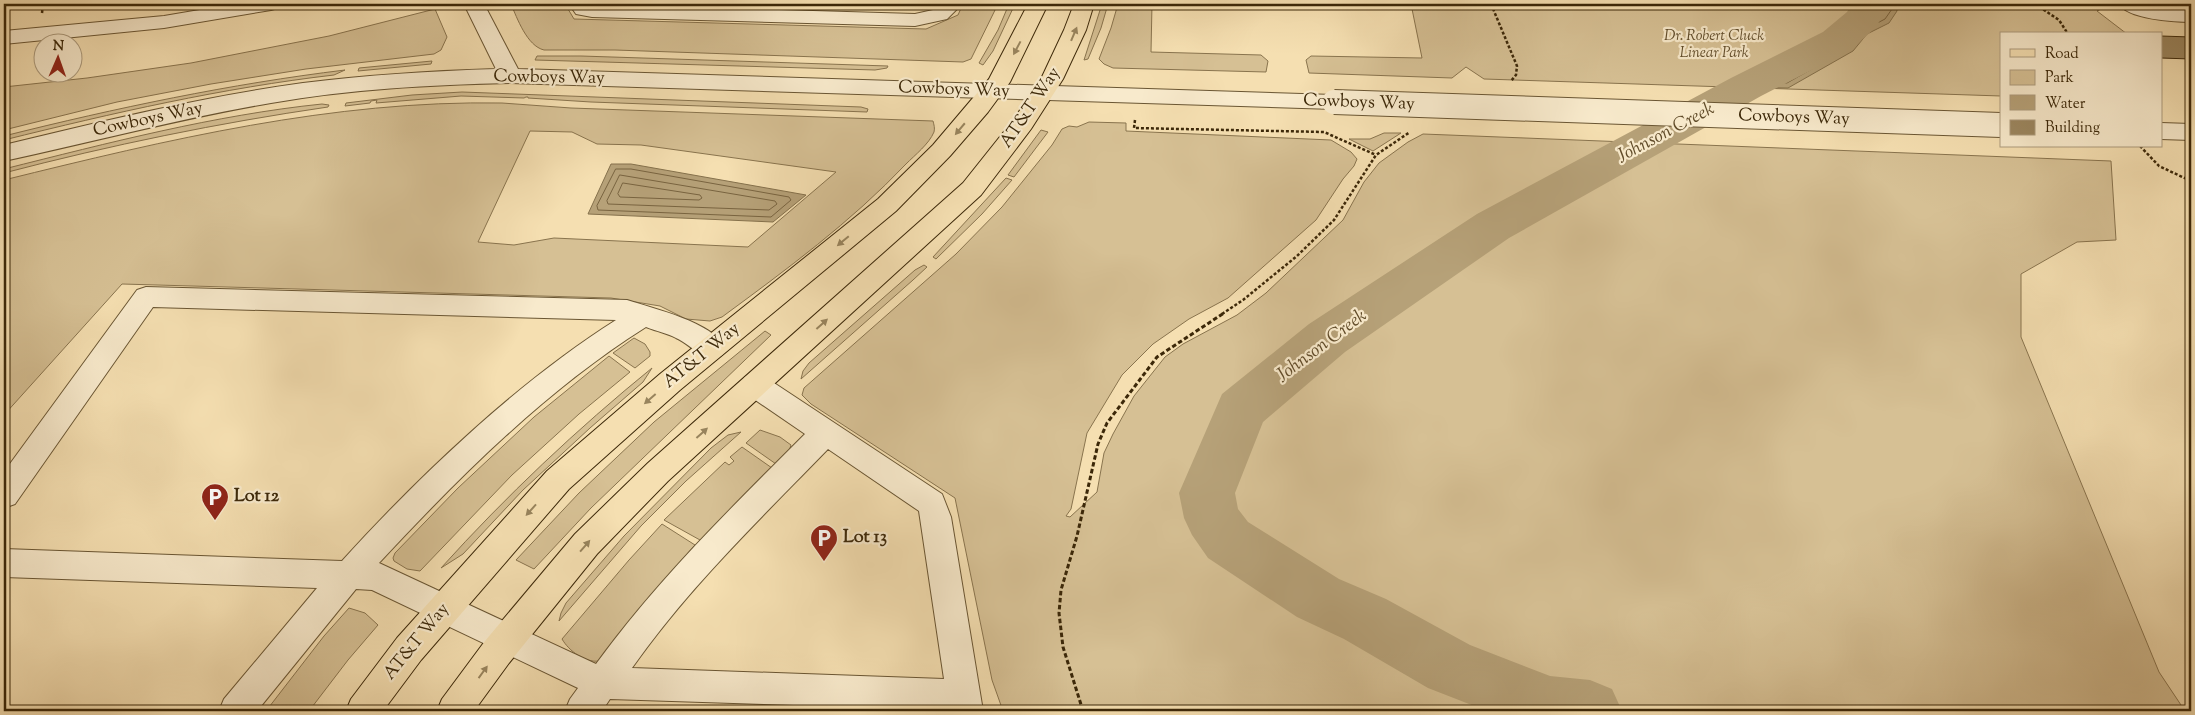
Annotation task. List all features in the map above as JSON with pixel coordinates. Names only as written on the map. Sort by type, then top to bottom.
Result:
[{"type":"main road","name":"AT&T Way","points":[[363,711],[409,649],[558,480],[670,382],[887,205],[946,146],[992,92],[1018,47],[1038,4]]},
{"type":"main road","name":"AT&T Way","points":[[454,711],[508,640],[586,544],[658,472],[972,189],[1012,140],[1045,94],[1068,48],[1084,4]]},
{"type":"street","points":[[4,38],[164,22],[271,4]]},
{"type":"street","points":[[474,4],[510,76]]},
{"type":"street","points":[[579,4],[583,10],[592,11],[915,20],[940,15],[952,4]]},
{"type":"street","points":[[2129,4],[2140,9],[2180,12],[2191,34]]},
{"type":"street","name":"Cowboys Way","points":[[4,153],[178,113],[275,95],[366,83],[510,76],[2000,125]]},
{"type":"street","points":[[4,495],[146,297],[627,310],[687,331],[712,348]]},
{"type":"street","points":[[236,711],[279,656],[347,576],[417,502],[474,448],[570,366],[618,331],[643,316]]},
{"type":"street","points":[[4,563],[375,576],[443,610],[602,683],[965,704],[936,517],[931,503],[755,384]]},
{"type":"street","points":[[582,711],[635,637],[713,546],[826,432]]},
{"type":"path","points":[[2035,4],[2059,20],[2067,32]]},
{"type":"path","points":[[1135,120],[1134,128],[1324,132],[1376,155]]},
{"type":"path","points":[[2142,148],[2159,166],[2191,181]]},
{"type":"path","points":[[1083,711],[1062,647],[1059,613],[1061,590],[1077,536],[1098,444],[1107,423],[1156,357],[1243,300],[1316,238]]},
{"type":"green space","points":[[511,4],[565,4],[574,19],[926,29],[958,15],[963,4],[998,4],[971,59],[963,62],[615,50],[544,50],[533,43],[528,37]]},
{"type":"green space","points":[[1009,4],[1015,4],[993,51],[983,65],[979,63],[998,30]]},
{"type":"green space","points":[[1102,4],[1108,4],[1101,28],[1088,59],[1084,60]]},
{"type":"green space","points":[[1118,4],[1152,4],[1151,52],[1261,55],[1268,61],[1266,72],[1113,68],[1104,64],[1099,59]]},
{"type":"green space","name":"Dr. Robert Cluck Linear Park","points":[[1411,4],[2099,4],[2105,7],[2097,11],[2124,32],[2000,32],[2000,96],[1484,79],[1466,67],[1452,78],[1309,73],[1306,60],[1311,56],[1422,58]]},
{"type":"green space","points":[[435,9],[447,37],[441,50],[434,54],[306,69],[211,84],[117,102],[4,130],[4,87],[50,82],[82,82],[82,79],[191,63],[329,36]]},
{"type":"green space","points":[[537,56],[888,66],[887,68],[875,70],[535,60]]},
{"type":"green space","points":[[432,61],[431,64],[358,71],[359,68]]},
{"type":"green space","points":[[345,70],[334,75],[292,80],[168,102],[4,140],[4,136],[173,98],[259,82]]},
{"type":"green space","points":[[462,92],[861,107],[868,109],[867,112],[591,102],[528,97],[461,96],[376,103],[377,100],[370,103],[345,106],[346,103],[412,95]]},
{"type":"green space","points":[[502,103],[571,108],[933,121],[934,132],[922,149],[840,226],[722,317],[710,321],[686,319],[660,306],[611,298],[122,284],[4,415],[4,180],[188,137],[250,125],[376,108]],"holes":[[[530,131],[572,132],[597,144],[641,145],[836,172],[748,247],[554,238],[514,245],[478,242]]]},
{"type":"green space","points":[[322,104],[329,105],[328,107],[246,120],[165,136],[84,153],[4,173],[4,169],[162,131],[242,115]]},
{"type":"green space","points":[[1089,122],[1126,123],[1126,131],[1331,140],[1351,152],[1357,159],[1316,220],[1228,298],[1189,319],[1153,344],[1122,375],[1087,433],[1071,509],[1066,516],[1070,517],[1097,492],[1104,453],[1113,434],[1134,396],[1165,357],[1183,344],[1237,315],[1266,293],[1343,220],[1364,182],[1379,163],[1408,142],[1423,134],[2111,161],[2116,240],[2077,242],[2021,274],[2021,337],[2159,672],[2185,711],[1003,711],[992,680],[955,498],[811,404],[802,395],[804,388],[956,254],[1002,207],[1052,145],[1062,129],[1069,126],[1077,127]]},
{"type":"green space","points":[[1041,130],[1048,132],[1014,177],[1008,175]]},
{"type":"green space","points":[[1384,133],[1401,133],[1373,151],[1349,139],[1370,139]]},
{"type":"green space","points":[[1006,178],[1012,180],[982,214],[936,259],[933,257]]},
{"type":"green space","points":[[924,265],[927,267],[801,379],[803,371],[809,363],[915,270]]},
{"type":"green space","points":[[765,331],[771,335],[591,508],[534,569],[516,560],[579,493],[654,422]]},
{"type":"green space","points":[[634,338],[645,344],[650,352],[650,356],[635,368],[613,353]]},
{"type":"green space","points":[[609,356],[630,372],[579,414],[512,475],[420,571],[407,569],[394,561],[395,553],[458,488],[534,417]]},
{"type":"green space","points":[[652,368],[643,382],[523,490],[463,554],[441,568],[543,464]]},
{"type":"green space","points":[[760,430],[780,437],[791,445],[789,451],[776,464],[746,443]]},
{"type":"green space","points":[[741,432],[686,481],[641,526],[559,621],[566,603],[624,536],[711,448],[728,435]]},
{"type":"green space","points":[[742,447],[772,468],[700,540],[664,520],[725,462],[729,465],[734,461],[730,457]]},
{"type":"green space","points":[[662,524],[695,545],[599,661],[588,660],[578,655],[562,639]]},
{"type":"green space","points":[[349,608],[365,613],[378,625],[309,711],[266,711],[324,636]]},
{"type":"water","points":[[1855,4],[1897,4],[1897,11],[1889,23],[1867,34],[1853,51],[1788,88],[1734,87],[1820,36],[1831,32],[1845,19]]},
{"type":"water","points":[[611,164],[631,164],[806,195],[773,222],[588,214]]},
{"type":"building","points":[[2162,36],[2191,37],[2191,59],[2162,58]]},
{"type":"waterway","name":"Johnson Creek","points":[[1590,711],[1550,706],[1450,667],[1365,619],[1318,598],[1228,540],[1212,518],[1207,493],[1241,409],[1327,338],[1493,226],[1746,87],[1837,41],[1862,19],[1871,4]]},
{"type":"place","name":"Lot 12","points":[[215,521]]},
{"type":"place","name":"Lot 13","points":[[824,562]]}]
